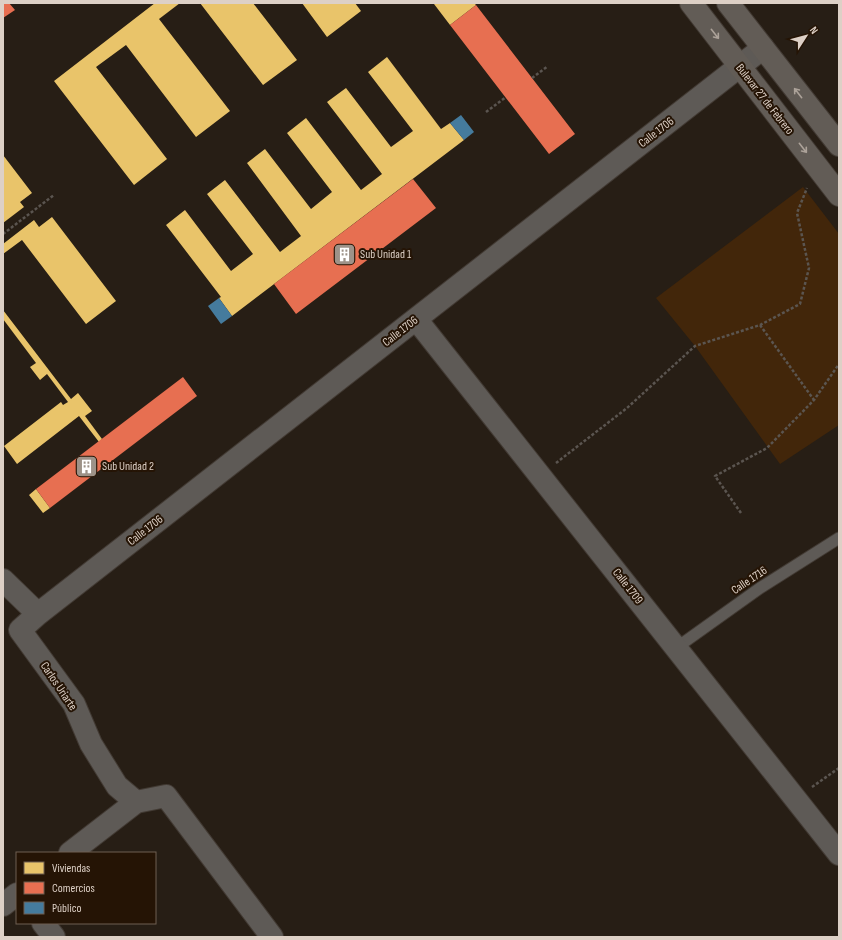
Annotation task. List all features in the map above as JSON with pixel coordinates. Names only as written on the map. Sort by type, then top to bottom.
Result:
[{"type":"street","name":"Bulevar 27 de Febrero","points":[[691,3],[839,195]]},
{"type":"street","points":[[728,3],[839,145]]},
{"type":"street","name":"Calle 1706","points":[[38,614],[763,48]]},
{"type":"street","name":"Calle 1709","points":[[416,319],[839,854]]},
{"type":"street","points":[[3,580],[38,614]]},
{"type":"street","name":"Carlos Uriarte","points":[[38,614],[20,630],[74,704],[91,744],[117,786],[136,802]]},
{"type":"street","points":[[71,852],[136,802],[166,796],[272,937]]},
{"type":"street","points":[[3,905],[16,895]]},
{"type":"street","points":[[44,924],[54,937]]},
{"type":"lane","name":"Calle 1716","points":[[676,648],[760,588],[839,538]]},
{"type":"path","points":[[532,78],[548,66]]},
{"type":"path","points":[[486,112],[506,97]]},
{"type":"path","points":[[540,475],[627,408],[695,346],[760,325],[800,304],[809,268],[797,213],[816,165]]},
{"type":"path","points":[[3,234],[54,195]]},
{"type":"path","points":[[760,325],[814,400]]},
{"type":"path","points":[[740,513],[715,476],[767,448],[814,400],[839,364]]},
{"type":"path","points":[[795,799],[839,768]]},
{"type":"shaded area","points":[[803,187],[839,234],[839,425],[780,464],[695,346],[656,298]]},
{"type":"building: Viviendas","points":[[155,3],[180,3],[159,19],[230,111],[196,137],[126,45],[96,67],[167,159],[134,185],[54,81]]},
{"type":"building: Viviendas","points":[[200,3],[253,3],[297,60],[263,85]]},
{"type":"building: Viviendas","points":[[302,3],[355,3],[361,11],[327,37]]},
{"type":"building: Viviendas","points":[[474,3],[476,5],[450,25],[434,4]]},
{"type":"building: Viviendas","points":[[387,57],[441,129],[450,123],[464,140],[232,316],[219,298],[221,297],[166,225],[185,210],[231,271],[253,254],[207,194],[225,180],[280,252],[301,236],[247,163],[265,149],[311,209],[332,192],[287,133],[306,118],[361,190],[382,174],[327,102],[346,88],[391,147],[413,131],[368,72]]},
{"type":"building: Viviendas","points":[[3,155],[32,193],[20,202],[24,207],[3,223]]},
{"type":"building: Viviendas","points":[[52,217],[116,301],[86,324],[22,240],[3,254],[3,244],[34,220],[39,227]]},
{"type":"building: Viviendas","points":[[3,310],[71,399],[78,393],[92,411],[85,416],[102,439],[99,442],[79,416],[17,464],[4,446],[61,402],[63,405],[68,402],[47,374],[40,380],[30,367],[36,363],[3,319]]},
{"type":"building: Viviendas","points":[[36,489],[50,508],[43,513],[29,495]]},
{"type":"building: Comercios","points":[[3,3],[9,3],[15,10],[3,18]]},
{"type":"building: Comercios","points":[[476,5],[575,134],[549,154],[450,25]]},
{"type":"building: Comercios","name":"Sub Unidad 1","points":[[413,179],[436,208],[296,314],[274,284]]},
{"type":"building: Comercios","name":"Sub Unidad 2","points":[[183,377],[197,396],[50,508],[36,489]]},
{"type":"building: Público","points":[[461,115],[474,132],[464,140],[450,123]]},
{"type":"building: Público","points":[[219,298],[232,316],[221,324],[208,306]]},
{"type":"place","name":"Sub Unidad 1","points":[[344,254]]},
{"type":"place","name":"Sub Unidad 2","points":[[86,466]]}]
